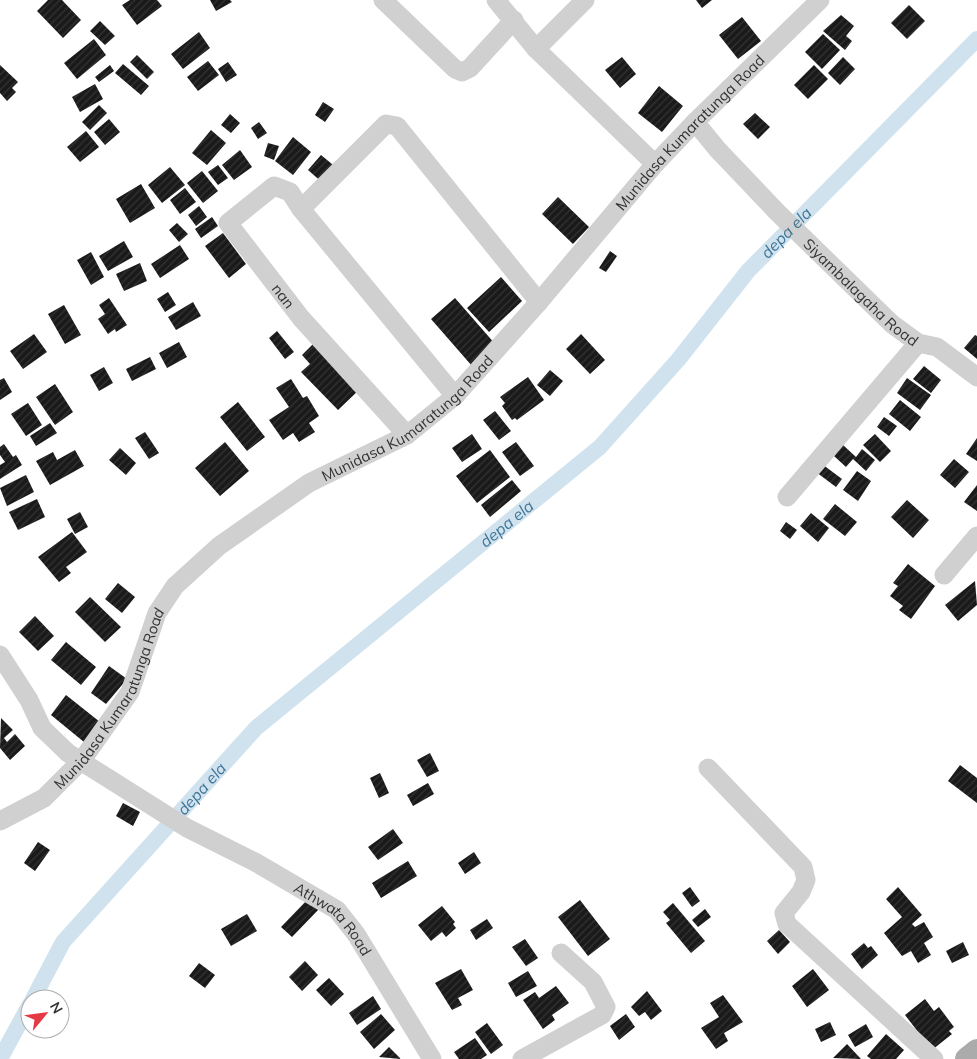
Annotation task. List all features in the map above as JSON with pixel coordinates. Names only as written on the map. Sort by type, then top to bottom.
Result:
[{"type":"main road","points":[[967,1059],[977,1051]]},
{"type":"street","points":[[383,0],[455,69],[462,72],[470,68],[514,20]]},
{"type":"street","points":[[496,0],[514,20],[536,50],[655,164]]},
{"type":"street","points":[[536,50],[584,0]]},
{"type":"street","name":"Munidasa Kumaratunga Road","points":[[0,821],[44,798],[82,760],[130,692],[157,613],[175,586],[219,546],[309,483],[407,436],[455,396],[539,302],[655,164],[695,122],[820,0]]},
{"type":"street","name":"Siyambalagaha Road","points":[[695,122],[718,150],[777,212],[892,324],[918,342],[937,348],[977,377]]},
{"type":"street","points":[[455,396],[302,209],[386,124],[397,126],[539,302]]},
{"type":"street","name":"nan","points":[[302,209],[290,192],[274,186],[228,223],[302,318],[407,436]]},
{"type":"street","points":[[788,497],[918,342]]},
{"type":"street","points":[[944,575],[975,544]]},
{"type":"street","name":"Athwata Road","points":[[0,654],[29,700],[42,728],[68,753],[82,760],[187,828],[255,862],[336,910],[356,934],[432,1059]]},
{"type":"street","points":[[708,768],[802,867],[806,880],[801,892],[784,913],[787,924],[934,1059]]},
{"type":"street","points":[[522,1059],[602,1015],[606,1007],[593,982],[561,953]]},
{"type":"building","points":[[48,0],[62,0],[81,20],[63,38],[37,11]]},
{"type":"building","points":[[130,0],[157,0],[162,6],[137,25],[122,5]]},
{"type":"building","points":[[210,0],[230,0],[232,2],[216,11]]},
{"type":"building","points":[[696,0],[712,0],[702,8]]},
{"type":"building","points":[[909,5],[925,21],[907,39],[891,23]]},
{"type":"building","points":[[841,15],[854,26],[846,36],[852,41],[845,50],[823,31]]},
{"type":"building","points":[[742,17],[761,41],[738,59],[719,35]]},
{"type":"building","points":[[100,21],[115,36],[105,45],[90,31]]},
{"type":"building","points":[[199,32],[210,48],[183,69],[171,54]]},
{"type":"building","points":[[823,34],[840,50],[822,69],[805,52]]},
{"type":"building","points":[[94,39],[106,55],[77,79],[64,63]]},
{"type":"building","points":[[137,55],[154,72],[147,79],[130,62]]},
{"type":"building","points":[[622,57],[636,74],[620,88],[605,70]]},
{"type":"building","points":[[843,57],[855,69],[840,85],[828,73]]},
{"type":"building","points":[[208,61],[219,75],[198,91],[187,77]]},
{"type":"building","points":[[228,62],[237,75],[226,82],[218,69]]},
{"type":"building","points":[[123,64],[149,86],[141,95],[115,73]]},
{"type":"building","points":[[0,65],[18,82],[12,88],[16,92],[7,101],[0,93]]},
{"type":"building","points":[[110,65],[114,71],[99,82],[95,77]]},
{"type":"building","points":[[814,65],[828,79],[808,99],[794,85]]},
{"type":"building","points":[[95,84],[103,99],[80,112],[72,97]]},
{"type":"building","points":[[659,86],[683,106],[662,132],[638,113]]},
{"type":"building","points":[[323,102],[334,109],[325,122],[315,115]]},
{"type":"building","points":[[99,105],[107,113],[90,130],[82,122]]},
{"type":"building","points":[[755,113],[770,127],[758,139],[743,124]]},
{"type":"building","points":[[230,114],[240,123],[231,133],[221,125]]},
{"type":"building","points":[[109,119],[120,132],[105,145],[94,132]]},
{"type":"building","points":[[259,122],[267,133],[258,139],[251,128]]},
{"type":"building","points":[[211,130],[226,143],[207,165],[192,153]]},
{"type":"building","points":[[86,131],[99,147],[80,162],[67,147]]},
{"type":"building","points":[[293,137],[311,152],[293,175],[275,161]]},
{"type":"building","points":[[268,143],[279,146],[274,160],[264,156]]},
{"type":"building","points":[[240,150],[252,167],[234,180],[222,165]]},
{"type":"building","points":[[321,155],[338,169],[324,184],[308,170]]},
{"type":"building","points":[[218,165],[228,178],[218,185],[208,172]]},
{"type":"building","points":[[170,167],[185,185],[162,203],[148,185]]},
{"type":"building","points":[[202,171],[218,191],[203,203],[187,183]]},
{"type":"building","points":[[141,184],[155,208],[130,223],[116,199]]},
{"type":"building","points":[[185,188],[196,202],[180,214],[170,200]]},
{"type":"building","points":[[558,197],[589,227],[573,244],[542,214]]},
{"type":"building","points":[[199,206],[207,217],[196,226],[188,215]]},
{"type":"building","points":[[212,217],[218,226],[201,238],[195,229]]},
{"type":"building","points":[[177,223],[188,234],[179,242],[169,230]]},
{"type":"building","points":[[223,233],[246,264],[229,278],[205,246]]},
{"type":"building","points":[[124,241],[133,257],[108,271],[99,256]]},
{"type":"building","points":[[180,245],[189,259],[160,278],[151,264]]},
{"type":"building","points":[[610,251],[617,256],[606,272],[599,268]]},
{"type":"building","points":[[91,252],[104,277],[91,285],[77,260]]},
{"type":"building","points":[[140,263],[147,281],[124,291],[116,274]]},
{"type":"building","points":[[501,277],[522,301],[489,332],[467,308]]},
{"type":"building","points":[[168,292],[176,305],[165,312],[157,299]]},
{"type":"building","points":[[109,298],[127,325],[116,332],[115,329],[108,334],[98,319],[105,314],[99,305]]},
{"type":"building","points":[[455,298],[496,345],[472,366],[431,319]]},
{"type":"building","points":[[193,302],[201,316],[176,330],[168,317]]},
{"type":"building","points":[[64,305],[81,335],[65,344],[48,314]]},
{"type":"building","points":[[277,331],[294,352],[285,359],[269,338]]},
{"type":"building","points":[[34,334],[47,352],[23,369],[10,351]]},
{"type":"building","points":[[581,334],[605,360],[590,374],[566,349]]},
{"type":"building","points":[[975,335],[977,336],[977,359],[964,348]]},
{"type":"building","points":[[179,342],[187,357],[167,368],[159,353]]},
{"type":"building","points":[[313,344],[360,389],[338,410],[301,372],[310,364],[302,355]]},
{"type":"building","points":[[150,357],[156,369],[132,381],[126,369]]},
{"type":"building","points":[[924,366],[941,380],[931,393],[913,379]]},
{"type":"building","points":[[104,367],[113,383],[99,391],[90,375]]},
{"type":"building","points":[[550,370],[563,381],[550,396],[537,385]]},
{"type":"building","points":[[528,377],[544,400],[517,420],[515,418],[512,420],[502,406],[505,403],[500,397]]},
{"type":"building","points":[[4,378],[12,392],[0,400],[0,380]]},
{"type":"building","points":[[907,378],[931,395],[920,410],[897,393]]},
{"type":"building","points":[[291,379],[303,398],[307,396],[319,416],[309,423],[315,432],[299,442],[293,433],[283,440],[269,420],[289,407],[276,388]]},
{"type":"building","points":[[55,384],[73,412],[55,425],[36,397]]},
{"type":"building","points":[[900,400],[921,417],[910,431],[889,414]]},
{"type":"building","points":[[238,402],[265,437],[247,451],[220,417]]},
{"type":"building","points":[[28,403],[42,425],[26,436],[11,414]]},
{"type":"building","points":[[495,411],[511,431],[499,440],[483,420]]},
{"type":"building","points":[[884,417],[897,426],[889,436],[877,427]]},
{"type":"building","points":[[50,423],[57,433],[36,446],[30,436]]},
{"type":"building","points":[[145,432],[159,453],[149,459],[135,438]]},
{"type":"building","points":[[472,434],[482,449],[462,462],[452,448]]},
{"type":"building","points":[[875,434],[891,451],[880,462],[863,445]]},
{"type":"building","points":[[977,438],[977,461],[966,454]]},
{"type":"building","points":[[225,442],[249,471],[220,496],[195,468]]},
{"type":"building","points":[[516,442],[534,466],[520,476],[502,452]]},
{"type":"building","points":[[4,444],[13,457],[16,455],[22,465],[0,479],[0,465],[5,462],[0,455],[0,447]]},
{"type":"building","points":[[843,445],[856,457],[862,449],[875,460],[866,471],[853,459],[846,467],[834,456]]},
{"type":"building","points":[[120,448],[136,463],[126,475],[109,460]]},
{"type":"building","points":[[75,450],[84,466],[50,485],[36,461],[53,452],[57,460]]},
{"type":"building","points":[[490,450],[510,477],[477,503],[456,476]]},
{"type":"building","points":[[954,459],[969,472],[955,488],[940,475]]},
{"type":"building","points":[[822,464],[842,479],[836,487],[816,472]]},
{"type":"building","points":[[857,471],[871,481],[858,501],[843,490]]},
{"type":"building","points":[[26,475],[34,492],[7,506],[0,488]]},
{"type":"building","points":[[512,480],[521,491],[490,517],[481,505]]},
{"type":"building","points":[[977,485],[977,511],[964,502]]},
{"type":"building","points":[[37,499],[45,517],[18,530],[9,512]]},
{"type":"building","points":[[907,500],[929,520],[913,538],[891,517]]},
{"type":"building","points":[[835,504],[857,522],[845,536],[823,519]]},
{"type":"building","points":[[80,512],[88,527],[75,534],[67,519]]},
{"type":"building","points":[[811,513],[829,528],[818,542],[800,526]]},
{"type":"building","points":[[786,522],[797,530],[790,539],[780,531]]},
{"type":"building","points":[[72,532],[87,552],[66,567],[71,573],[59,582],[38,557]]},
{"type":"building","points":[[908,564],[935,586],[911,619],[899,610],[903,606],[890,596],[898,586],[893,583]]},
{"type":"building","points":[[975,581],[977,605],[958,621],[945,605]]},
{"type":"building","points":[[118,583],[135,597],[122,613],[105,599]]},
{"type":"building","points":[[90,597],[121,627],[105,642],[75,612]]},
{"type":"building","points":[[35,616],[54,636],[38,651],[19,632]]},
{"type":"building","points":[[66,642],[96,667],[81,685],[51,660]]},
{"type":"building","points":[[109,666],[127,679],[106,704],[91,693]]},
{"type":"building","points":[[66,695],[100,722],[84,742],[51,715]]},
{"type":"building","points":[[1,718],[13,730],[4,738],[7,742],[15,734],[25,746],[10,760],[0,748]]},
{"type":"building","points":[[430,753],[439,771],[427,777],[417,760]]},
{"type":"building","points":[[960,765],[977,778],[977,803],[948,781]]},
{"type":"building","points":[[380,773],[389,793],[379,798],[370,778]]},
{"type":"building","points":[[428,783],[434,794],[413,806],[407,795]]},
{"type":"building","points":[[123,803],[140,812],[133,826],[116,816]]},
{"type":"building","points":[[393,829],[403,843],[378,860],[368,847]]},
{"type":"building","points":[[38,842],[50,850],[35,871],[24,863]]},
{"type":"building","points":[[474,852],[481,863],[465,874],[458,863]]},
{"type":"building","points":[[408,861],[417,876],[381,898],[372,883]]},
{"type":"building","points":[[690,887],[700,901],[692,907],[682,893]]},
{"type":"building","points":[[898,887],[922,915],[912,924],[915,927],[924,922],[933,937],[924,943],[931,955],[918,963],[911,951],[902,956],[884,933],[902,917],[886,899]]},
{"type":"building","points":[[308,899],[319,909],[292,937],[281,927]]},
{"type":"building","points":[[580,900],[610,939],[588,956],[558,917]]},
{"type":"building","points":[[673,903],[705,941],[691,953],[666,923],[670,920],[663,912]]},
{"type":"building","points":[[442,906],[455,922],[453,924],[456,928],[446,937],[442,932],[431,941],[418,925]]},
{"type":"building","points":[[705,909],[711,917],[698,927],[692,920]]},
{"type":"building","points":[[247,914],[257,931],[231,946],[221,929]]},
{"type":"building","points":[[487,919],[493,928],[476,940],[470,930]]},
{"type":"building","points":[[779,930],[790,942],[778,954],[767,941]]},
{"type":"building","points":[[525,939],[538,958],[526,966],[512,947]]},
{"type":"building","points":[[963,942],[969,955],[952,963],[946,951]]},
{"type":"building","points":[[864,943],[868,948],[871,946],[878,955],[862,969],[851,954]]},
{"type":"building","points":[[305,961],[318,975],[302,991],[289,977]]},
{"type":"building","points":[[199,963],[215,975],[205,988],[189,976]]},
{"type":"building","points":[[461,969],[473,990],[458,998],[462,1005],[452,1010],[435,983]]},
{"type":"building","points":[[813,969],[829,990],[807,1007],[792,986]]},
{"type":"building","points":[[528,971],[537,986],[516,997],[508,983]]},
{"type":"building","points":[[329,978],[344,994],[331,1006],[316,990]]},
{"type":"building","points":[[556,986],[569,1003],[552,1015],[555,1020],[543,1029],[523,1000],[535,992],[539,998]]},
{"type":"building","points":[[647,991],[662,1011],[651,1020],[645,1012],[639,1016],[631,1007]]},
{"type":"building","points":[[723,995],[743,1022],[724,1033],[728,1041],[716,1049],[701,1028],[719,1017],[710,1003]]},
{"type":"building","points":[[373,996],[381,1009],[357,1025],[349,1013]]},
{"type":"building","points":[[925,999],[934,1011],[939,1007],[954,1027],[949,1031],[952,1034],[932,1050],[905,1015]]},
{"type":"building","points":[[381,1014],[395,1030],[374,1049],[360,1032]]},
{"type":"building","points":[[626,1014],[635,1027],[619,1040],[610,1026]]},
{"type":"building","points":[[830,1022],[836,1035],[821,1042],[815,1029]]},
{"type":"building","points":[[487,1023],[503,1045],[491,1054],[475,1032]]},
{"type":"building","points":[[866,1024],[873,1037],[855,1047],[848,1035]]},
{"type":"building","points":[[886,1034],[904,1050],[896,1059],[871,1059],[867,1056]]},
{"type":"building","points":[[475,1038],[487,1055],[481,1059],[459,1059],[454,1052]]},
{"type":"building","points":[[847,1044],[861,1059],[833,1058]]},
{"type":"building","points":[[389,1047],[401,1059],[379,1057]]},
{"type":"waterway","name":"depa ela","points":[[38,989],[63,942],[256,728],[600,447],[678,360],[748,271],[977,39]]},
{"type":"waterway","name":"depa ela","points":[[0,1059],[20,1022]]}]
